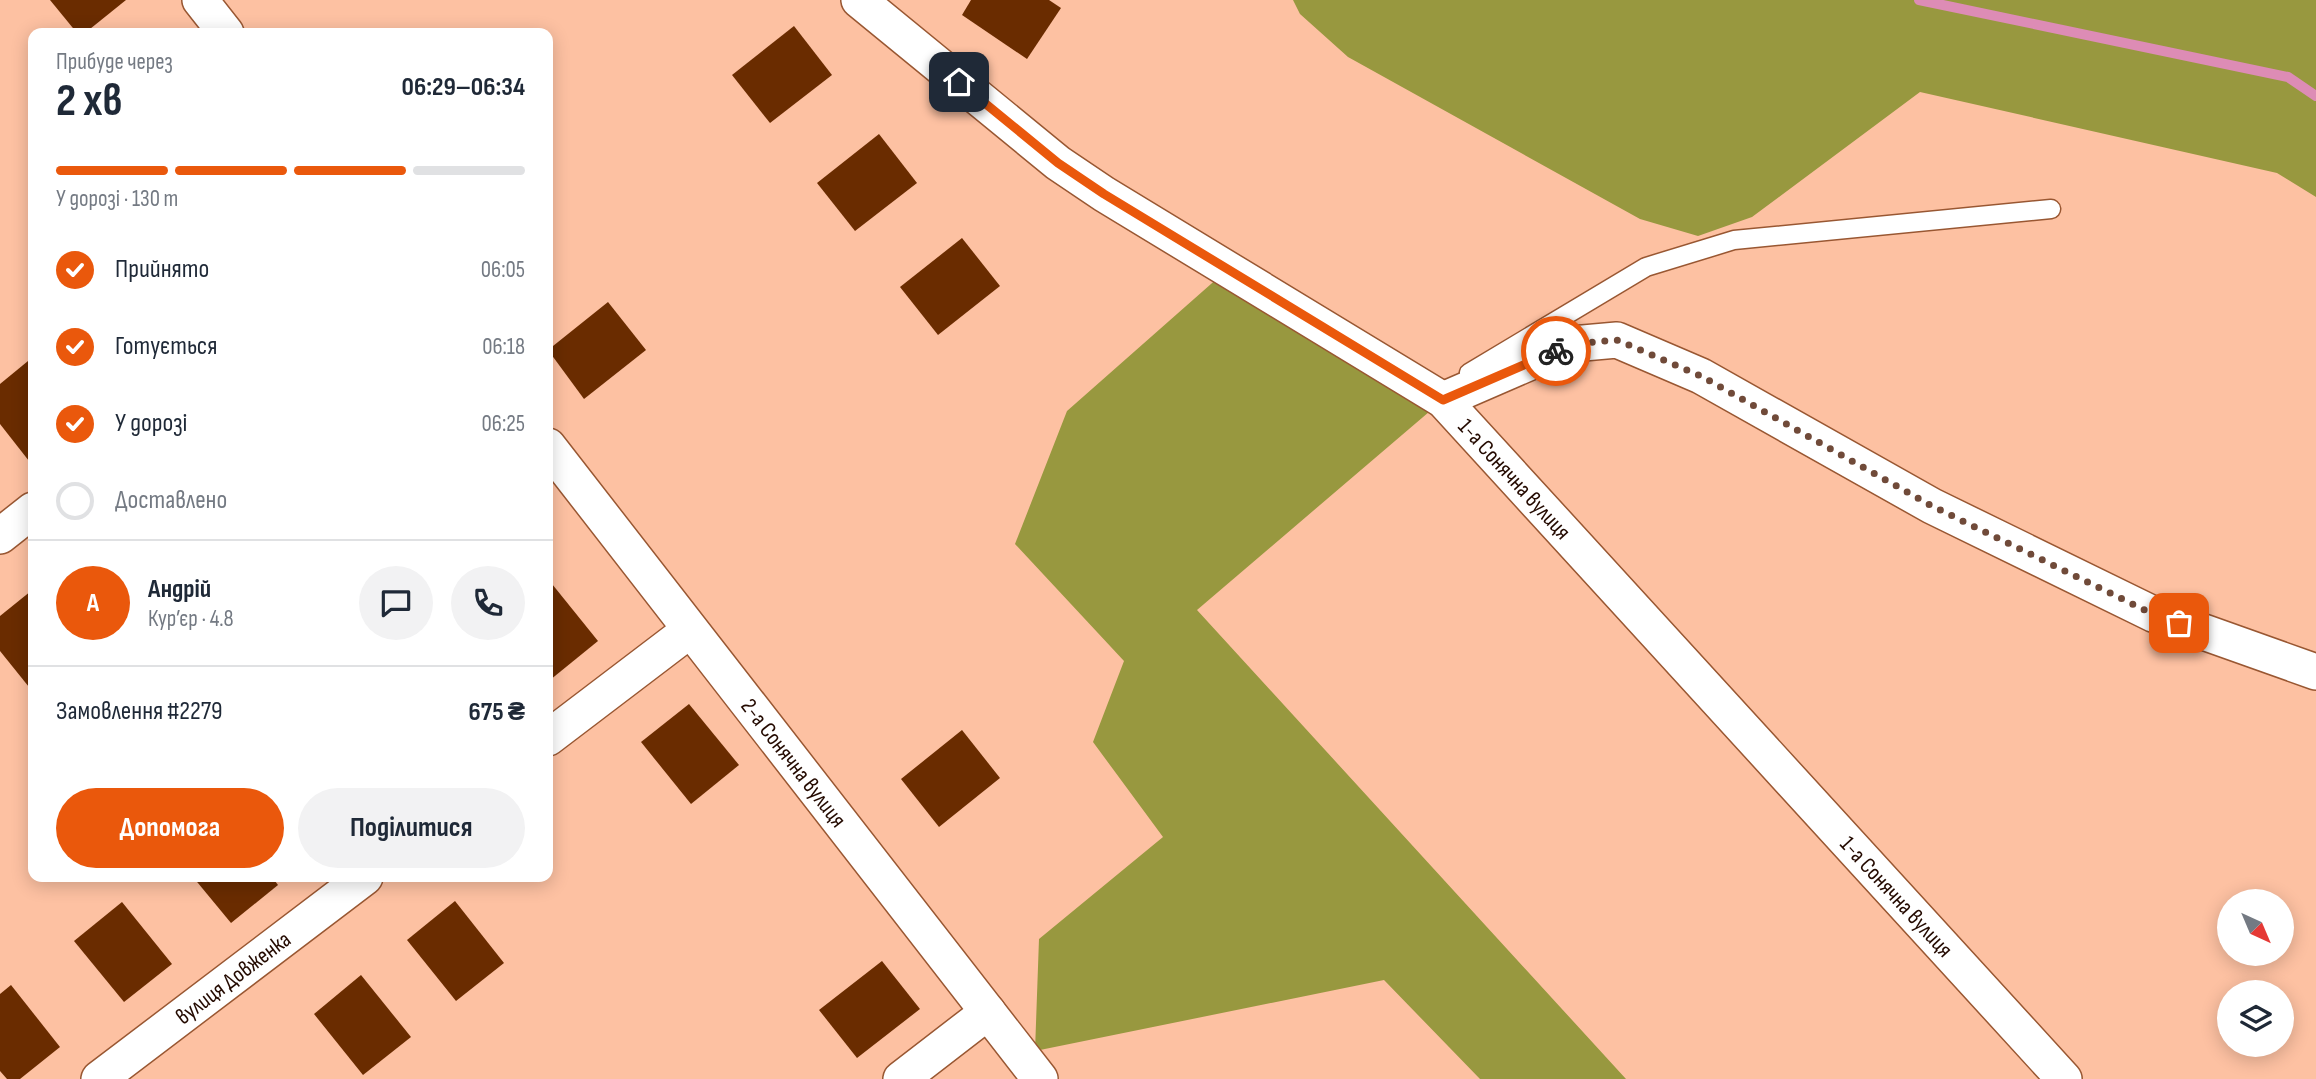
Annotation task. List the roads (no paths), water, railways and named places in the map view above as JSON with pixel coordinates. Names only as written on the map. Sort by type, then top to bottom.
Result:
[{"type":"street","points":[[200,0],[222,28]]},
{"type":"street","name":"1-а Сонячна вулиця","points":[[859,0],[1058,163],[1104,194],[1443,400],[2064,1079]]},
{"type":"street","points":[[1443,400],[1572,344],[1617,340],[1701,376],[1932,506],[2153,614],[2316,672]]},
{"type":"street","name":"2-а Сонячна вулиця","points":[[553,452],[1040,1079]]},
{"type":"street","points":[[0,536],[28,514]]},
{"type":"street","points":[[553,734],[690,630]]},
{"type":"street","name":"вулиця Довженка","points":[[99,1079],[358,882]]},
{"type":"street","points":[[901,1079],[988,1012]]},
{"type":"lane","points":[[1443,400],[1457,380],[1646,267],[1734,240],[2051,209]]},
{"type":"waterway","points":[[1919,0],[2288,77],[2316,96]]}]
